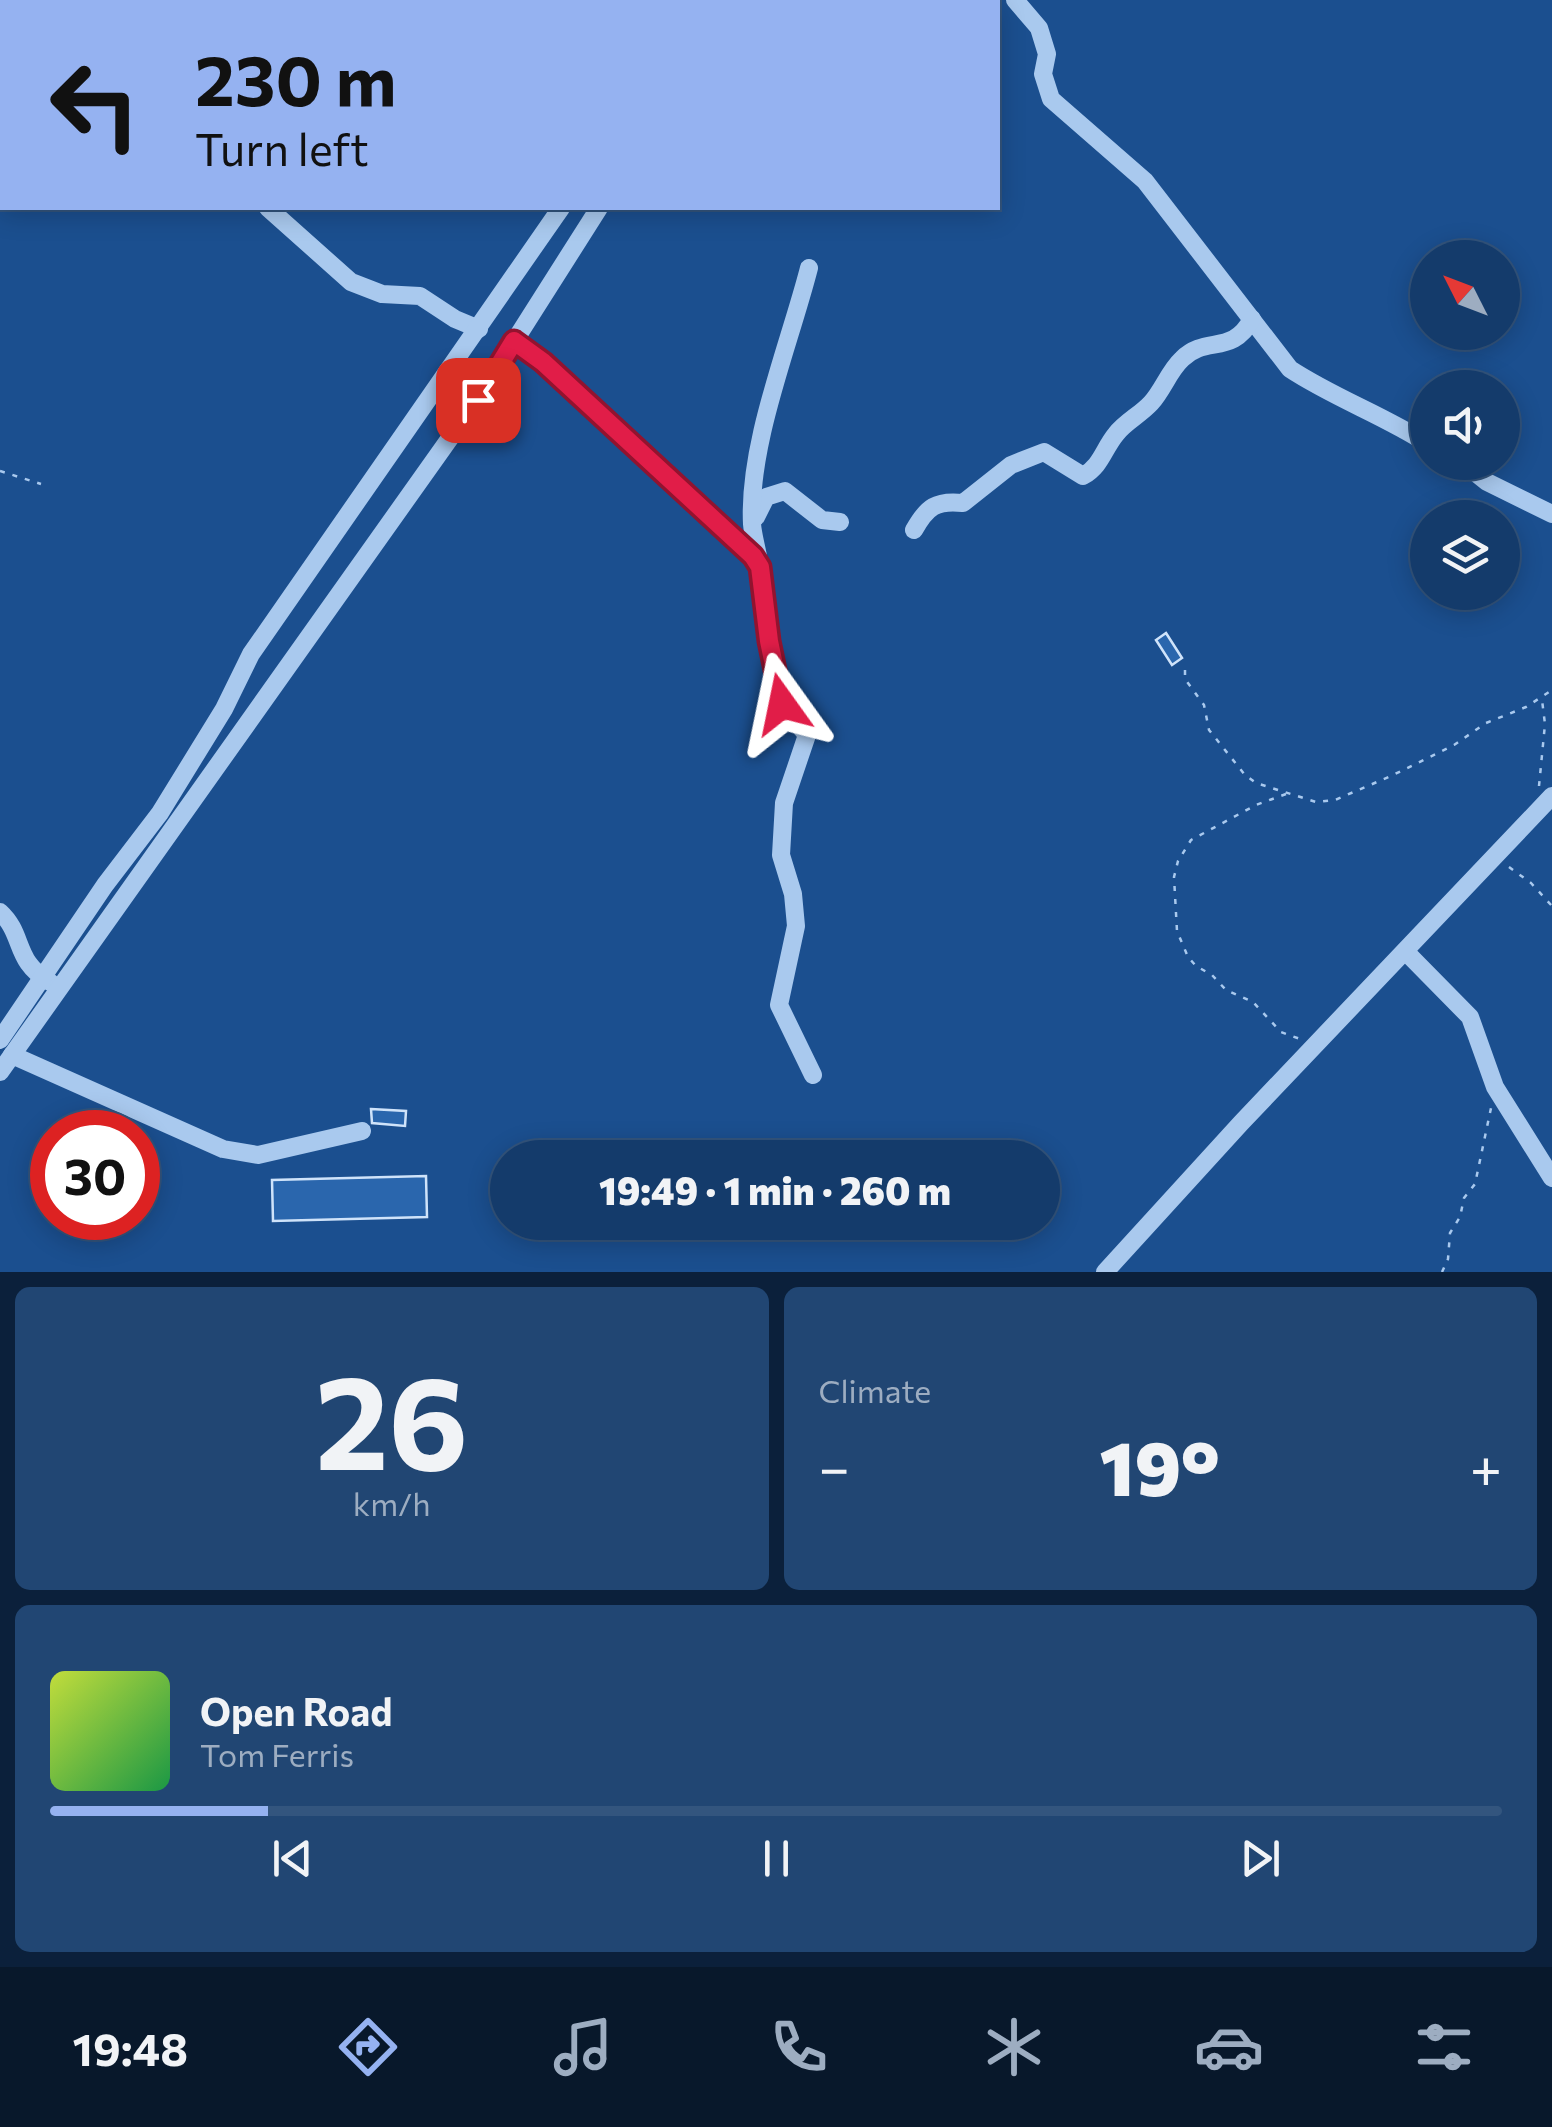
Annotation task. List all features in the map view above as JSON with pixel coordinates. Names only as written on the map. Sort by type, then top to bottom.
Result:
[{"type":"street","points":[[1015,0],[1039,28],[1047,54],[1043,74],[1050,99],[1145,182],[1290,369],[1320,389],[1389,418],[1410,432]]},
{"type":"street","points":[[270,210],[351,282],[382,294],[420,296],[454,319],[479,329]]},
{"type":"street","points":[[51,983],[104,885],[160,813],[224,709],[251,654],[560,210]]},
{"type":"street","points":[[0,1072],[6,1047],[51,983],[478,400],[598,210]]},
{"type":"street","points":[[809,268],[769,404],[752,523],[782,704],[807,735],[784,803],[781,855],[793,894],[796,926],[779,1005],[813,1074]]},
{"type":"street","points":[[914,530],[926,509],[943,501],[963,503],[1011,465],[1044,452],[1083,476],[1096,469],[1117,432],[1154,400],[1181,359],[1196,348],[1230,343],[1244,335],[1252,319]]},
{"type":"street","points":[[514,341],[543,362],[753,556],[760,567]]},
{"type":"street","points":[[1484,480],[1552,514]]},
{"type":"street","points":[[730,536],[742,536],[766,496],[784,491],[822,520],[840,522]]},
{"type":"street","points":[[1105,1272],[1546,802]]},
{"type":"street","points":[[0,912],[8,920],[28,966],[51,983]]},
{"type":"street","points":[[1406,952],[1470,1017],[1495,1087],[1552,1178]]},
{"type":"street","points":[[6,1047],[223,1149],[258,1155],[362,1131]]},
{"type":"path","points":[[0,471],[41,484]]},
{"type":"path","points":[[1185,670],[1184,679],[1204,705],[1210,730],[1245,775],[1256,783],[1316,802],[1335,800],[1454,745],[1486,723],[1514,714],[1552,690]]},
{"type":"path","points":[[1542,697],[1545,724],[1539,789],[1546,802]]},
{"type":"path","points":[[1288,793],[1256,805],[1191,840],[1178,861],[1174,877],[1177,932],[1196,966],[1226,990],[1254,1002],[1281,1032],[1308,1040],[1321,1039]]},
{"type":"path","points":[[1495,857],[1531,883],[1552,906]]},
{"type":"path","points":[[1442,1272],[1448,1258],[1449,1236],[1460,1217],[1464,1198],[1475,1186],[1495,1087]]},
{"type":"building","points":[[1166,633],[1182,658],[1172,665],[1156,640]]},
{"type":"building","points":[[371,1109],[406,1111],[405,1126],[372,1123]]},
{"type":"building","points":[[426,1176],[427,1217],[273,1221],[272,1180]]},
{"type":"route","points":[[478,400],[514,341],[543,362],[753,556],[760,567],[782,704]]}]
